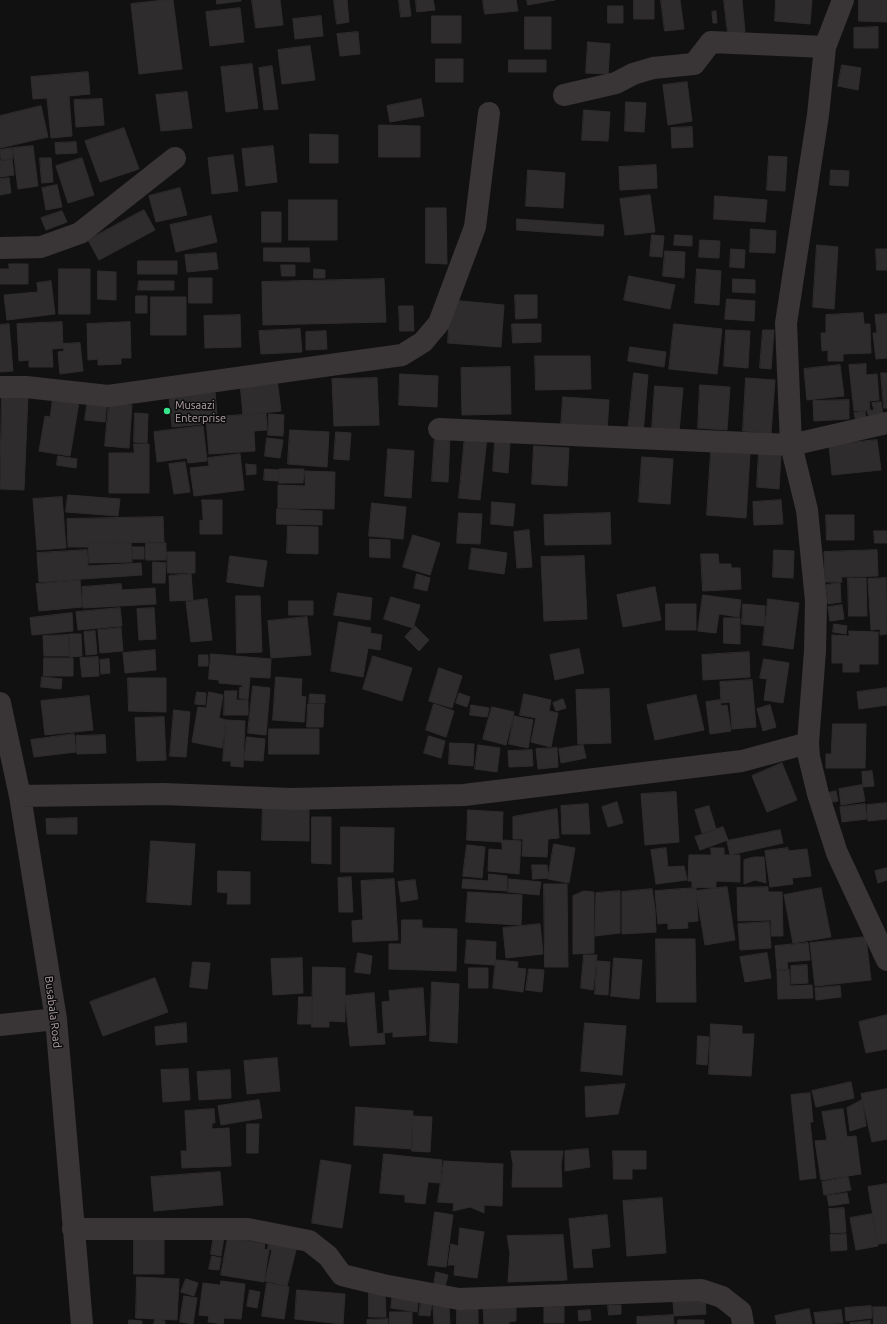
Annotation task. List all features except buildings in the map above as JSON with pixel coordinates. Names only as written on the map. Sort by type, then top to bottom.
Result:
[{"type":"street","points":[[843,0],[825,48],[818,115],[786,323],[791,445],[807,510],[816,601],[815,651],[808,743],[809,757],[818,794],[837,853],[887,960]]},
{"type":"street","points":[[564,95],[616,83],[633,74],[653,68],[694,64],[711,42],[825,48]]},
{"type":"street","points":[[0,387],[26,387],[108,396],[402,355],[423,342],[439,323],[475,227],[489,113]]},
{"type":"street","points":[[0,248],[41,247],[80,233],[175,158]]},
{"type":"street","points":[[439,429],[791,445],[887,423]]},
{"type":"street","name":"Busabala Road","points":[[0,703],[20,796],[56,1019],[82,1324]]},
{"type":"street","points":[[20,796],[163,794],[290,799],[464,795],[742,761],[808,743]]},
{"type":"street","points":[[0,1025],[56,1019]]},
{"type":"street","points":[[73,1229],[248,1229],[309,1241],[328,1256],[342,1275],[383,1285],[459,1299],[700,1290],[722,1297],[741,1312],[743,1324]]},
{"type":"place","name":"Musaazi Enterprise","points":[[167,411]]}]
